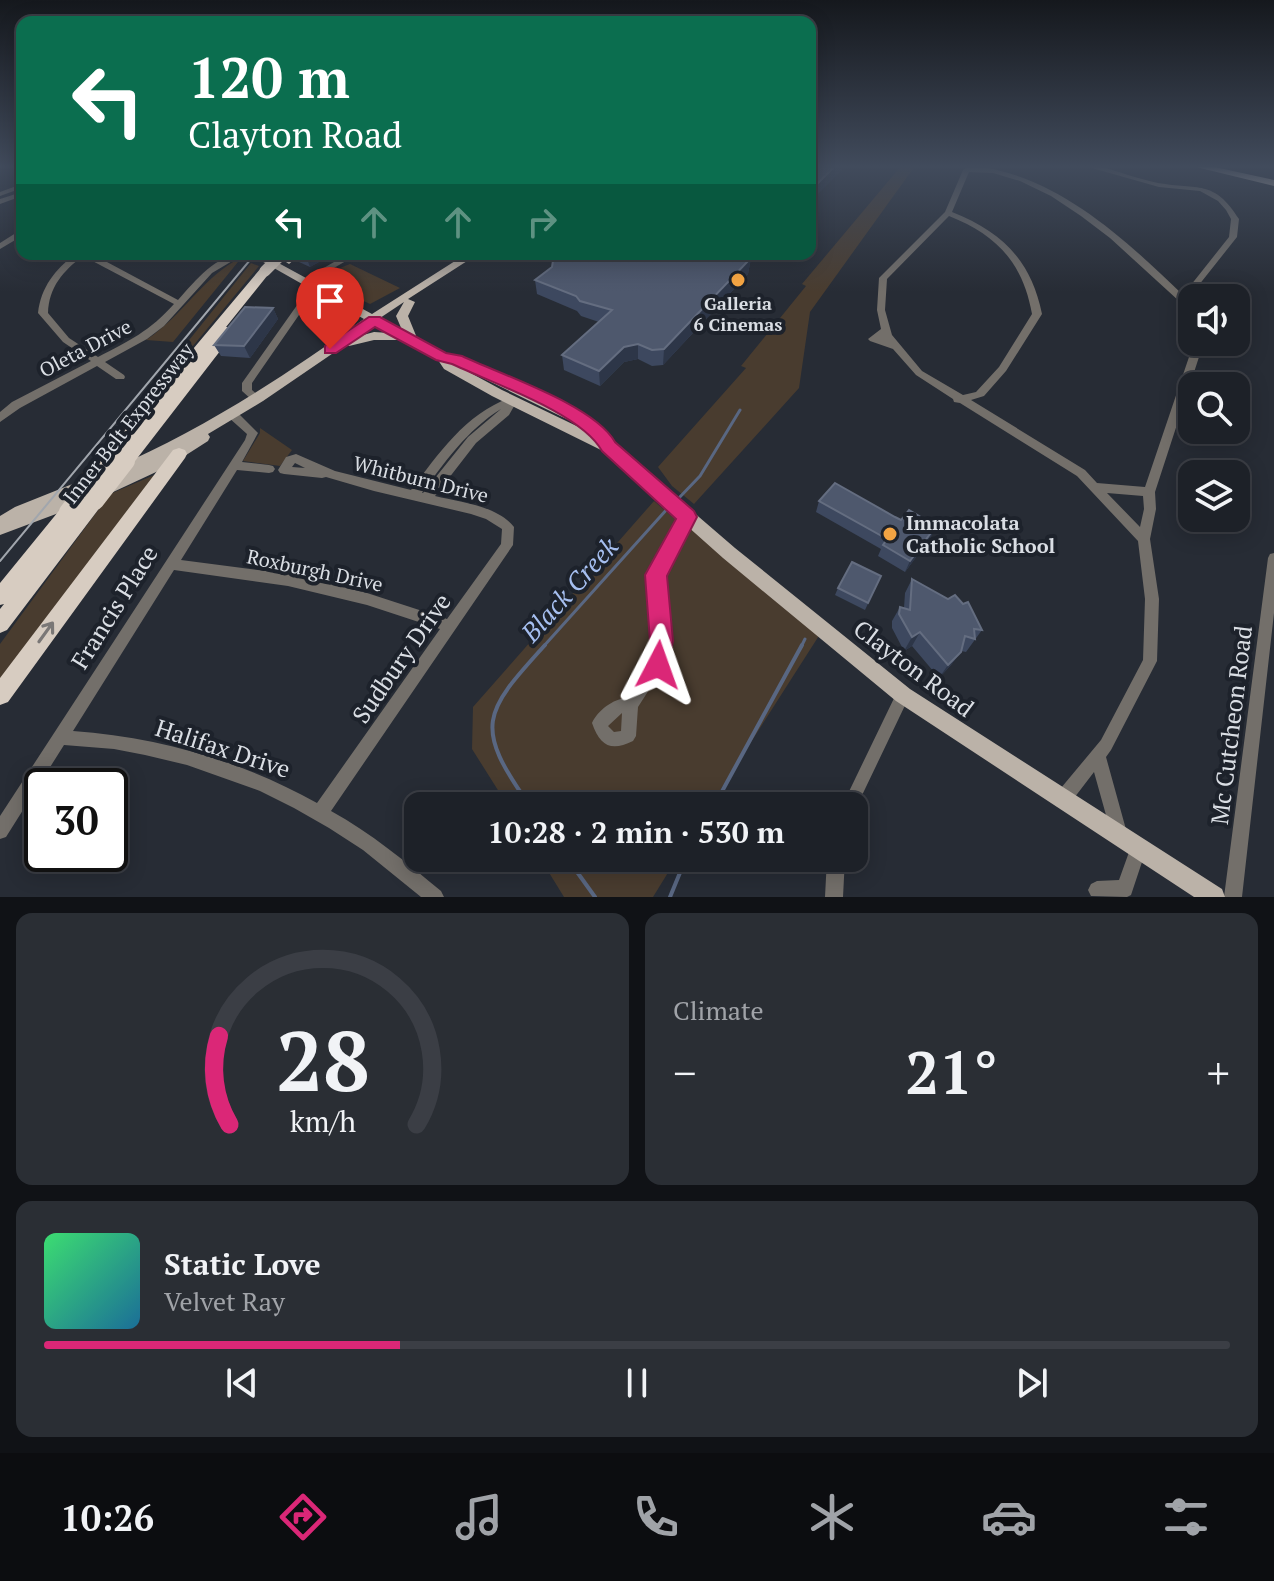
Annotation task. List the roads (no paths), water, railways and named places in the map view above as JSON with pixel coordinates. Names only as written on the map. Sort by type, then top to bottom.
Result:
[{"type":"highway","name":"Inner Belt Expressway","points":[[0,597],[100,471],[282,260]]},
{"type":"highway","name":"Inner Belt Expressway","points":[[0,624],[270,273]]},
{"type":"highway","points":[[0,695],[179,454]]},
{"type":"main road","name":"Clayton Road","points":[[266,260],[442,357],[456,360],[569,414],[601,433],[608,447]]},
{"type":"main road","points":[[0,526],[124,481],[179,454],[215,425],[330,349],[407,299],[441,281],[449,270],[464,260]]},
{"type":"main road","points":[[349,306],[371,307],[407,299]]},
{"type":"main road","points":[[407,299],[402,323],[414,341]]},
{"type":"main road","points":[[330,349],[374,336],[414,341]]},
{"type":"main road","name":"Clayton Road","points":[[442,357],[448,366],[512,401],[608,447],[685,515],[903,695],[1214,897]]},
{"type":"main road","points":[[0,526],[20,511],[136,465],[215,425]]},
{"type":"street","points":[[950,208],[883,278],[881,310],[886,330],[896,347],[919,373],[958,400],[1048,452],[1095,487],[1144,539]]},
{"type":"street","points":[[1074,208],[1131,248],[1178,295]]},
{"type":"street","points":[[1196,284],[1236,228],[1235,219],[1227,208]]},
{"type":"street","points":[[948,213],[974,223],[1007,248],[1026,272],[1037,314],[1028,333],[980,394],[958,400]]},
{"type":"street","points":[[73,260],[58,273],[45,293],[43,313],[54,330],[120,377]]},
{"type":"street","points":[[97,260],[178,303]]},
{"type":"street","name":"Oleta Drive","points":[[0,412],[153,331],[209,271],[229,260]]},
{"type":"street","points":[[256,398],[247,391],[247,383],[310,283],[345,260]]},
{"type":"street","points":[[1163,280],[1189,284]]},
{"type":"street","points":[[1062,800],[1098,756],[1150,661],[1152,599],[1144,539],[1150,509],[1149,492],[1194,356]]},
{"type":"street","points":[[980,394],[986,416]]},
{"type":"street","points":[[421,495],[472,440],[505,412],[512,401]]},
{"type":"street","name":"Oleta Drive","points":[[0,418],[16,405]]},
{"type":"street","name":"Francis Place","points":[[0,831],[253,433],[250,427],[232,414]]},
{"type":"street","name":"Whitburn Drive","points":[[296,458],[322,474],[421,495],[496,517],[508,527]]},
{"type":"street","points":[[233,465],[269,469]]},
{"type":"street","points":[[1095,487],[1149,492]]},
{"type":"street","points":[[631,705],[658,665],[662,641],[656,575],[685,515]]},
{"type":"street","name":"Sudbury Drive","points":[[321,811],[507,545],[508,527]]},
{"type":"street","name":"Mc Cutcheon Road","points":[[1233,897],[1274,558]]},
{"type":"street","name":"Roxburgh Drive","points":[[170,564],[288,580],[367,599],[450,626]]},
{"type":"street","points":[[857,792],[903,695]]},
{"type":"street","name":"Halifax Drive","points":[[60,737],[143,746],[218,766],[281,790],[321,811],[435,897]]},
{"type":"street","points":[[1098,756],[1120,836]]},
{"type":"street","points":[[1097,890],[1127,893],[1139,847]]},
{"type":"street","points":[[834,897],[835,872]]},
{"type":"waterway","name":"Black Creek","points":[[677,500],[700,476],[740,410]]},
{"type":"waterway","name":"Black Creek","points":[[543,647],[668,508]]},
{"type":"waterway","points":[[802,645],[805,639]]},
{"type":"waterway","name":"Black Creek","points":[[521,792],[500,757],[493,738],[493,721],[508,688],[545,645]]},
{"type":"waterway","points":[[722,792],[802,645]]},
{"type":"waterway","name":"Black Creek","points":[[577,872],[595,897]]},
{"type":"waterway","points":[[670,897],[680,872]]},
{"type":"tram line","points":[[0,561],[250,260]]},
{"type":"place","name":"Galleria 6 Cinemas","points":[[738,280]]},
{"type":"place","name":"Immacolata Catholic School","points":[[890,534]]}]
